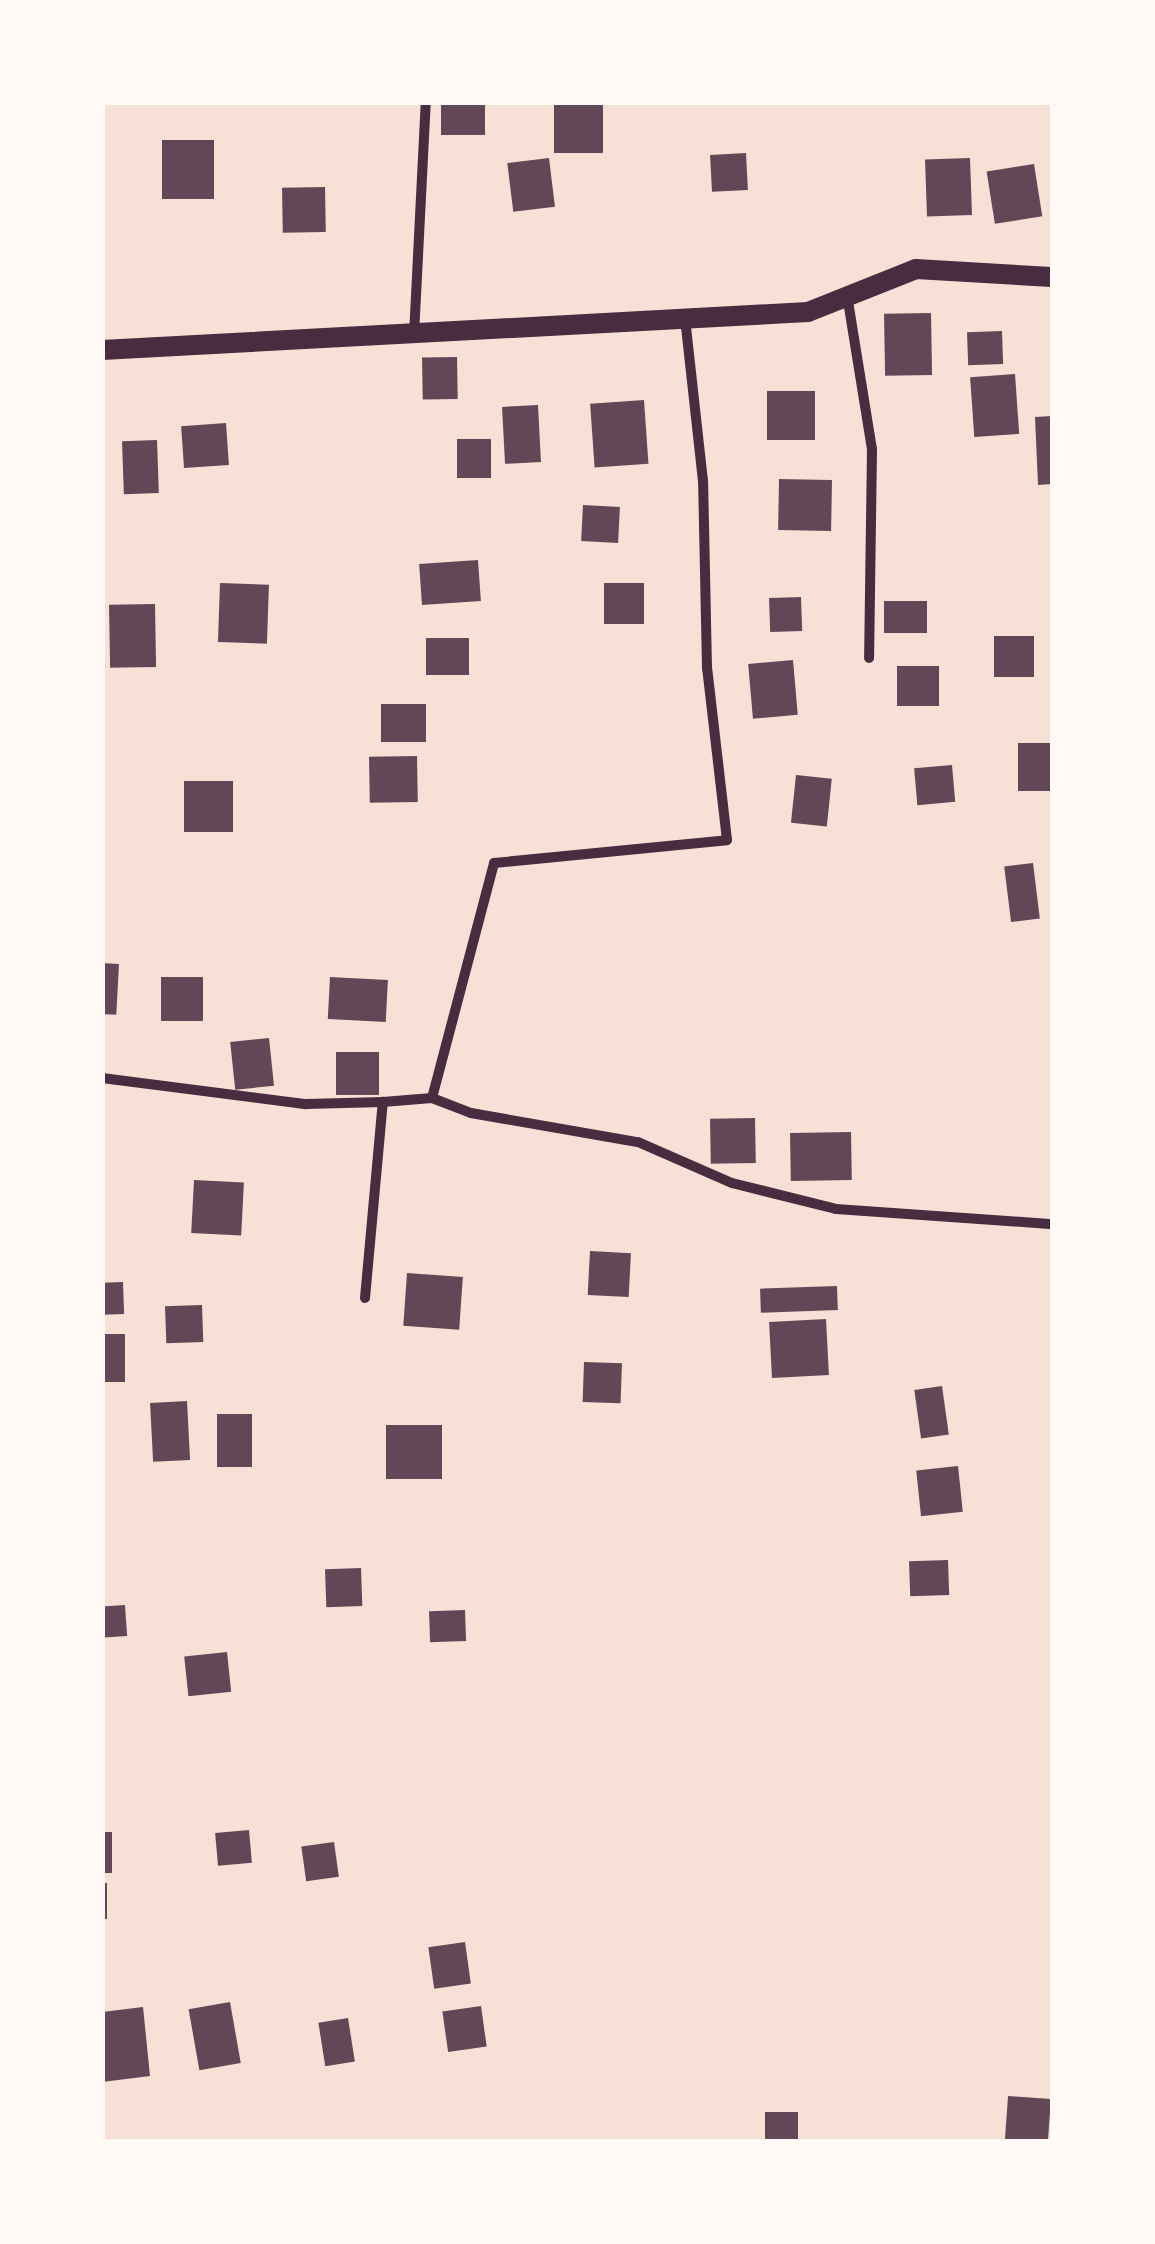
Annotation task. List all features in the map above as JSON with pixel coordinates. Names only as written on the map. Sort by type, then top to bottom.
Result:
[{"type":"main road","points":[[102,350],[808,312],[848,301],[881,279],[916,269],[1052,276]]},
{"type":"street","points":[[414,335],[426,102]]},
{"type":"street","points":[[848,301],[872,449],[869,658]]},
{"type":"street","points":[[432,1098],[494,864],[728,840],[707,668],[703,482],[685,319]]},
{"type":"street","points":[[102,1078],[306,1104],[432,1098],[471,1114],[638,1142],[732,1183],[836,1209],[1052,1224]]},
{"type":"street","points":[[365,1298],[383,1102]]},
{"type":"building","points":[[441,102],[485,102],[485,135],[441,135]]},
{"type":"building","points":[[554,102],[603,102],[603,153],[554,153]]},
{"type":"building","points":[[162,140],[214,140],[214,199],[162,199]]},
{"type":"building","points":[[746,153],[748,190],[712,192],[710,155]]},
{"type":"building","points":[[549,158],[555,207],[513,212],[507,163]]},
{"type":"building","points":[[970,158],[972,215],[927,217],[925,160]]},
{"type":"building","points":[[1034,164],[1042,216],[995,224],[987,172]]},
{"type":"building","points":[[325,187],[326,232],[283,233],[282,188]]},
{"type":"building","points":[[931,313],[932,375],[885,376],[884,314]]},
{"type":"building","points":[[1002,331],[1003,364],[968,365],[967,332]]},
{"type":"building","points":[[457,357],[458,399],[423,400],[422,358]]},
{"type":"building","points":[[1015,374],[1019,434],[974,437],[970,377]]},
{"type":"building","points":[[767,391],[815,391],[815,440],[767,440]]},
{"type":"building","points":[[644,400],[648,464],[595,468],[590,404]]},
{"type":"building","points":[[538,405],[541,462],[505,464],[502,407]]},
{"type":"building","points":[[1052,416],[1052,484],[1038,485],[1035,417]]},
{"type":"building","points":[[226,423],[229,465],[184,468],[181,426]]},
{"type":"building","points":[[457,439],[491,439],[491,478],[457,478]]},
{"type":"building","points":[[157,440],[159,493],[124,494],[122,441]]},
{"type":"building","points":[[779,479],[832,480],[831,531],[778,530]]},
{"type":"building","points":[[583,505],[620,507],[618,543],[581,541]]},
{"type":"building","points":[[478,560],[481,601],[422,605],[419,564]]},
{"type":"building","points":[[220,583],[269,585],[267,644],[218,642]]},
{"type":"building","points":[[604,583],[644,583],[644,624],[604,624]]},
{"type":"building","points":[[801,597],[802,631],[770,632],[769,598]]},
{"type":"building","points":[[884,601],[927,601],[927,633],[884,633]]},
{"type":"building","points":[[155,604],[156,667],[110,668],[109,605]]},
{"type":"building","points":[[994,636],[1034,636],[1034,677],[994,677]]},
{"type":"building","points":[[426,638],[469,638],[469,675],[426,675]]},
{"type":"building","points":[[793,660],[798,715],[753,719],[748,664]]},
{"type":"building","points":[[897,666],[939,666],[939,706],[897,706]]},
{"type":"building","points":[[381,704],[426,704],[426,742],[381,742]]},
{"type":"building","points":[[1018,743],[1052,743],[1052,791],[1018,791]]},
{"type":"building","points":[[417,756],[418,802],[370,803],[369,757]]},
{"type":"building","points":[[952,765],[955,802],[917,805],[914,768]]},
{"type":"building","points":[[796,775],[832,779],[827,827],[791,823]]},
{"type":"building","points":[[184,781],[233,781],[233,832],[184,832]]},
{"type":"building","points":[[1033,863],[1040,919],[1011,922],[1004,867]]},
{"type":"building","points":[[102,963],[119,964],[116,1015],[102,1014]]},
{"type":"building","points":[[161,977],[203,977],[203,1021],[161,1021]]},
{"type":"building","points":[[330,977],[388,980],[386,1022],[328,1019]]},
{"type":"building","points":[[269,1038],[274,1086],[235,1090],[230,1042]]},
{"type":"building","points":[[336,1052],[379,1052],[379,1095],[336,1095]]},
{"type":"building","points":[[755,1118],[756,1163],[711,1164],[710,1119]]},
{"type":"building","points":[[851,1132],[852,1180],[791,1181],[790,1133]]},
{"type":"building","points":[[194,1180],[244,1183],[241,1236],[191,1233]]},
{"type":"building","points":[[590,1251],[631,1253],[629,1297],[588,1295]]},
{"type":"building","points":[[407,1273],[463,1277],[459,1330],[403,1326]]},
{"type":"building","points":[[123,1282],[124,1314],[103,1315],[102,1283]]},
{"type":"building","points":[[837,1286],[838,1310],[761,1313],[760,1289]]},
{"type":"building","points":[[202,1305],[203,1342],[166,1343],[165,1306]]},
{"type":"building","points":[[826,1319],[829,1375],[772,1378],[769,1322]]},
{"type":"building","points":[[102,1334],[125,1334],[125,1382],[102,1382]]},
{"type":"building","points":[[584,1362],[622,1363],[621,1403],[583,1402]]},
{"type":"building","points":[[942,1386],[949,1435],[921,1438],[914,1390]]},
{"type":"building","points":[[187,1401],[190,1460],[153,1462],[150,1403]]},
{"type":"building","points":[[217,1414],[252,1414],[252,1467],[217,1467]]},
{"type":"building","points":[[386,1425],[442,1425],[442,1479],[386,1479]]},
{"type":"building","points":[[958,1466],[963,1512],[921,1516],[916,1470]]},
{"type":"building","points":[[948,1560],[949,1595],[910,1596],[909,1561]]},
{"type":"building","points":[[361,1568],[362,1606],[326,1607],[325,1569]]},
{"type":"building","points":[[125,1605],[127,1636],[104,1638],[102,1607]]},
{"type":"building","points":[[465,1610],[466,1641],[430,1642],[429,1611]]},
{"type":"building","points":[[227,1652],[231,1692],[188,1696],[184,1656]]},
{"type":"building","points":[[249,1830],[252,1863],[218,1866],[215,1833]]},
{"type":"building","points":[[102,1832],[112,1832],[112,1873],[102,1873]]},
{"type":"building","points":[[334,1842],[339,1877],[306,1881],[301,1847]]},
{"type":"building","points":[[102,1883],[107,1883],[107,1919],[102,1919]]},
{"type":"building","points":[[465,1942],[471,1984],[434,1989],[428,1947]]},
{"type":"building","points":[[230,2002],[241,2063],[199,2070],[189,2009]]},
{"type":"building","points":[[481,2006],[487,2047],[448,2052],[442,2011]]},
{"type":"building","points":[[143,2007],[150,2076],[102,2082],[102,2012]]},
{"type":"building","points":[[348,2018],[355,2061],[325,2066],[318,2023]]},
{"type":"building","points":[[1008,2096],[1051,2099],[1048,2142],[1005,2140]]},
{"type":"building","points":[[765,2112],[798,2112],[798,2142],[765,2142]]}]
